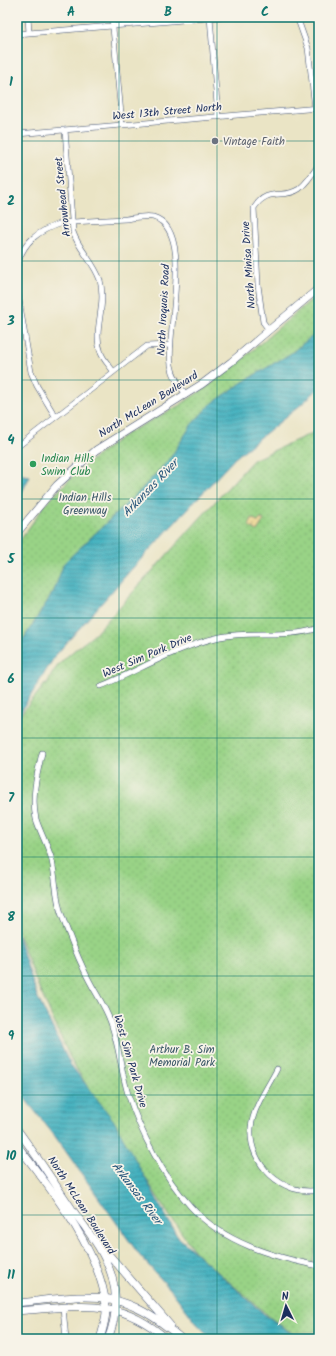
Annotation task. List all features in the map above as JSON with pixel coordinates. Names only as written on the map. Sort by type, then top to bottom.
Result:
[{"type":"main road","name":"North McLean Boulevard","points":[[17,533],[57,485],[96,450],[129,428],[186,395],[231,362],[319,288]]},
{"type":"main road","name":"North McLean Boulevard","points":[[17,1129],[90,1233],[108,1266],[112,1277],[116,1299],[116,1309],[108,1339]]},
{"type":"main road","name":"North McLean Boulevard","points":[[17,1145],[60,1202],[76,1228],[98,1274],[105,1297],[106,1307],[105,1321],[100,1339]]},
{"type":"main road","points":[[90,1233],[181,1338]]},
{"type":"main road","points":[[17,1303],[77,1297],[105,1297],[116,1299],[149,1313],[181,1338]]},
{"type":"main road","points":[[17,1311],[106,1307],[116,1309],[144,1321],[167,1339]]},
{"type":"street","points":[[28,17],[29,34]]},
{"type":"street","points":[[112,17],[122,125]]},
{"type":"street","points":[[17,34],[220,17]]},
{"type":"street","points":[[297,17],[308,48],[317,108]]},
{"type":"street","points":[[210,18],[218,117]]},
{"type":"street","name":"West 13th Street North","points":[[17,134],[317,108]]},
{"type":"street","name":"Arrowhead Street","points":[[65,130],[72,222],[76,242],[93,263],[100,280],[103,299],[98,340],[102,355],[113,371]]},
{"type":"street","name":"North Minisa Drive","points":[[269,330],[263,322],[256,253],[254,208],[259,200],[266,196],[299,189],[311,176],[319,164]]},
{"type":"street","name":"North Iroquois Road","points":[[17,267],[25,248],[34,236],[48,227],[72,222],[152,216],[166,224],[171,231],[175,243],[176,285],[171,345],[172,372],[186,395]]},
{"type":"street","points":[[17,288],[31,372],[37,386],[55,416]]},
{"type":"street","points":[[17,447],[147,346],[171,345]]},
{"type":"street","name":"West Sim Park Drive","points":[[101,686],[180,650],[218,638],[246,634],[290,634],[319,628]]},
{"type":"street","name":"West Sim Park Drive","points":[[42,753],[35,786],[35,813],[51,856],[60,912],[85,973],[111,1022],[128,1094],[151,1148],[186,1201],[197,1213],[215,1228],[256,1249],[293,1261],[319,1266]]},
{"type":"street","points":[[277,1069],[255,1113],[251,1129],[252,1145],[258,1160],[275,1180],[298,1190],[319,1190]]},
{"type":"street","points":[[63,1308],[66,1339]]},
{"type":"green space","name":"Indian Hills Greenway","points":[[319,293],[319,331],[290,354],[243,382],[210,405],[192,424],[169,460],[138,493],[64,563],[54,591],[17,649],[17,545],[44,506],[80,469],[103,451],[126,434],[180,405],[208,386],[233,367]]},
{"type":"green space","name":"Arthur B. Sim Memorial Park","points":[[319,430],[319,1238],[311,1267],[319,1269],[319,1332],[292,1333],[272,1319],[196,1253],[171,1218],[72,1062],[38,986],[17,930],[17,719],[45,684],[47,685],[55,669],[67,656],[95,634],[253,460]]},
{"type":"sand","points":[[252,518],[257,521],[262,519],[264,520],[257,531],[249,526]]},
{"type":"water","name":"Arkansas River","points":[[319,331],[319,388],[302,404],[235,458],[130,571],[55,656],[17,718],[17,649],[54,591],[64,563],[138,493],[169,460],[192,424],[210,405],[243,382],[290,354]]},
{"type":"water","points":[[17,474],[30,476],[22,492],[17,492]]},
{"type":"water","name":"Arkansas River","points":[[17,934],[37,996],[70,1064],[114,1121],[177,1236],[264,1314],[299,1339],[212,1339],[197,1324],[171,1290],[140,1256],[54,1135],[17,1089]]},
{"type":"place","name":"Vintage Faith","points":[[215,141]]},
{"type":"place","name":"Indian Hills Swim Club","points":[[33,464]]}]
